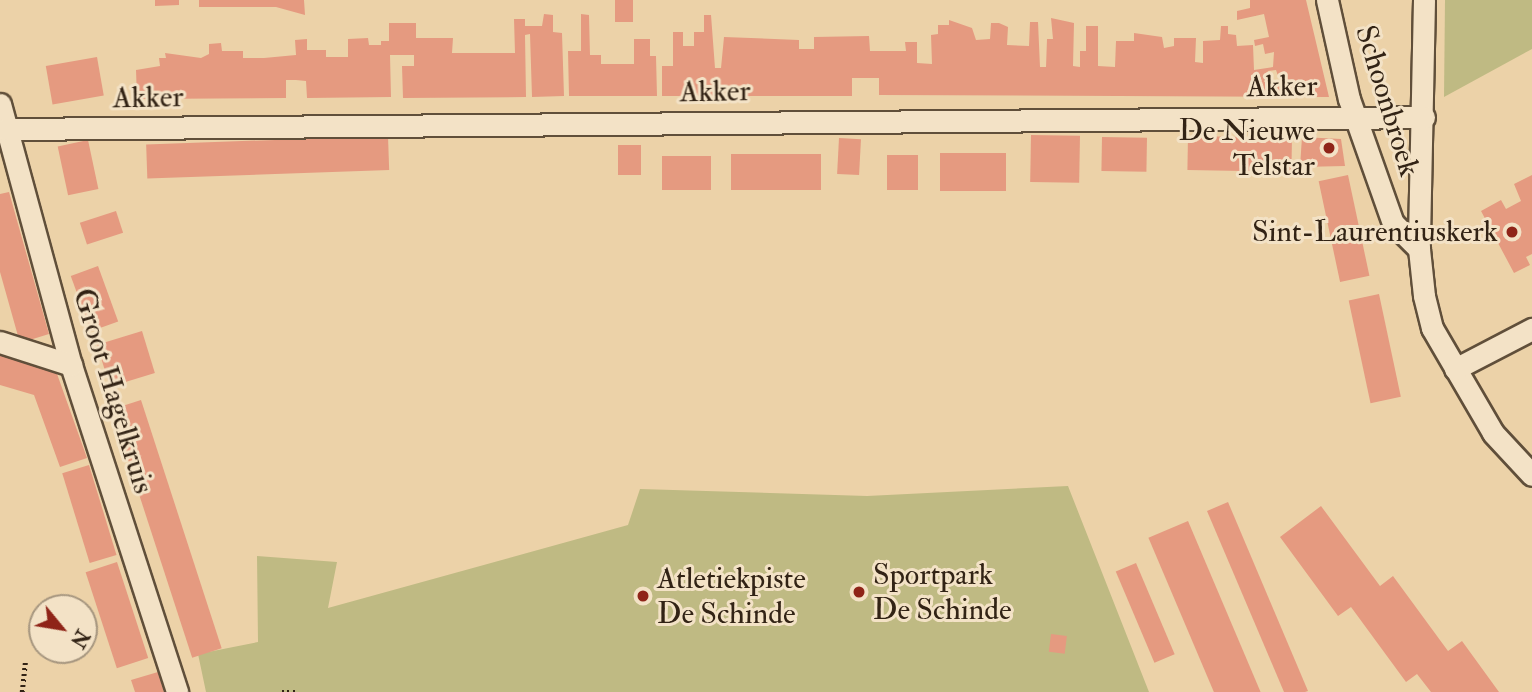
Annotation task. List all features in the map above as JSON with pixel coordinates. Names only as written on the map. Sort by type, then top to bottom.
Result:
[{"type":"street","name":"Schoonbroek","points":[[1327,0],[1356,115],[1394,223],[1419,249]]},
{"type":"street","name":"Schoonbroek","points":[[1424,0],[1424,117],[1419,249],[1432,328],[1493,433],[1532,475]]},
{"type":"street","name":"Groot Hagelkruis","points":[[0,104],[71,365],[177,692]]},
{"type":"street","name":"Akker","points":[[6,129],[1356,115],[1424,117]]},
{"type":"street","points":[[1455,369],[1532,329]]},
{"type":"street","points":[[0,342],[71,365]]},
{"type":"path","points":[[22,692],[25,661]]},
{"type":"path","points":[[282,692],[297,692]]},
{"type":"shaded area","points":[[1445,0],[1532,0],[1532,49],[1444,97]]},
{"type":"shaded area","name":"Sportpark De Schinde","points":[[1068,486],[1149,692],[206,692],[198,654],[258,642],[257,556],[337,562],[328,608],[628,525],[640,489],[867,496]]},
{"type":"building","points":[[155,0],[179,0],[179,5],[155,6]]},
{"type":"building","points":[[199,0],[304,0],[305,15],[276,7],[199,7]]},
{"type":"building","points":[[615,0],[633,0],[633,22],[615,22]]},
{"type":"building","points":[[1250,0],[1306,0],[1329,97],[879,95],[879,78],[852,78],[852,96],[662,96],[662,66],[673,66],[673,32],[683,32],[683,46],[694,46],[694,32],[704,32],[704,15],[711,15],[715,68],[721,68],[724,37],[799,40],[799,49],[814,49],[814,37],[869,36],[870,51],[906,51],[905,42],[917,42],[917,63],[932,64],[931,35],[938,34],[938,25],[949,25],[949,20],[972,28],[976,40],[990,39],[991,23],[999,23],[1008,27],[1007,45],[1029,46],[1030,22],[1038,22],[1040,67],[1046,67],[1047,39],[1053,39],[1051,18],[1074,23],[1073,66],[1080,67],[1080,51],[1086,51],[1086,26],[1098,26],[1098,66],[1115,67],[1116,41],[1134,41],[1134,33],[1162,37],[1164,48],[1174,46],[1174,38],[1196,38],[1195,62],[1203,63],[1203,41],[1220,40],[1221,26],[1228,26],[1228,34],[1236,35],[1237,46],[1253,45],[1254,70],[1273,67],[1274,52],[1265,54],[1263,44],[1255,46],[1254,40],[1269,37],[1264,14],[1237,20],[1237,11],[1250,8]],"holes":[[[1276,70],[1280,82],[1264,82],[1268,71]]]},
{"type":"building","points":[[544,14],[553,15],[553,32],[562,33],[564,96],[532,97],[530,34],[525,35],[526,97],[403,98],[402,66],[414,66],[414,55],[390,55],[391,97],[307,98],[306,81],[286,80],[286,98],[137,99],[136,70],[160,66],[159,58],[166,58],[165,53],[201,58],[209,54],[209,44],[221,43],[222,51],[243,51],[243,58],[296,55],[295,40],[307,39],[307,50],[326,50],[326,57],[348,57],[348,39],[368,38],[369,45],[381,45],[381,41],[389,41],[389,23],[416,23],[416,38],[453,38],[452,53],[515,53],[514,19],[525,19],[525,26],[542,26]]},
{"type":"building","points":[[581,14],[589,15],[590,55],[601,55],[601,64],[634,64],[634,39],[650,39],[650,56],[656,56],[657,96],[569,96],[568,51],[581,51]]},
{"type":"building","points":[[97,57],[104,95],[53,104],[46,66]]},
{"type":"building","points":[[1031,135],[1080,136],[1079,183],[1030,182]]},
{"type":"building","points":[[388,136],[389,170],[147,178],[146,144]]},
{"type":"building","points":[[1188,136],[1292,138],[1291,172],[1187,170]]},
{"type":"building","points":[[1102,137],[1147,138],[1146,172],[1101,171]]},
{"type":"building","points":[[1302,137],[1341,139],[1345,166],[1300,167]]},
{"type":"building","points":[[839,138],[861,139],[859,175],[837,174]]},
{"type":"building","points":[[88,140],[98,189],[68,195],[58,146]]},
{"type":"building","points":[[618,145],[641,145],[641,175],[618,175]]},
{"type":"building","points":[[940,153],[1006,153],[1006,191],[940,191]]},
{"type":"building","points":[[731,154],[821,154],[821,190],[731,190]]},
{"type":"building","points":[[887,155],[918,155],[918,190],[887,190]]},
{"type":"building","points":[[662,156],[711,156],[711,190],[662,190]]},
{"type":"building","points":[[1348,175],[1369,276],[1340,282],[1319,181]]},
{"type":"building","name":"Sint-Laurentiuskerk","points":[[1532,175],[1532,254],[1526,257],[1530,265],[1514,273],[1481,211],[1501,200],[1506,209],[1521,201],[1514,184]]},
{"type":"building","points":[[9,192],[49,334],[20,343],[0,272],[0,194]]},
{"type":"building","points":[[116,211],[123,233],[87,245],[80,223]]},
{"type":"building","points":[[98,266],[118,321],[91,331],[71,276]]},
{"type":"building","points":[[1379,294],[1401,397],[1371,403],[1349,300]]},
{"type":"building","points":[[142,331],[155,373],[110,387],[97,345]]},
{"type":"building","points":[[0,353],[56,371],[87,458],[60,467],[34,395],[0,385]]},
{"type":"building","points":[[141,400],[222,648],[192,658],[112,410]]},
{"type":"building","points":[[89,465],[116,555],[90,563],[62,473]]},
{"type":"building","points":[[1228,502],[1308,691],[1284,692],[1207,511]]},
{"type":"building","points":[[1321,506],[1380,586],[1393,576],[1448,651],[1462,641],[1499,692],[1431,692],[1417,674],[1406,682],[1351,607],[1338,616],[1280,537]]},
{"type":"building","points":[[1188,521],[1261,692],[1214,692],[1148,538]]},
{"type":"building","points":[[117,562],[148,658],[117,668],[98,610],[98,594],[93,594],[86,572]]},
{"type":"building","points":[[1136,563],[1175,654],[1154,663],[1116,572]]},
{"type":"building","points":[[1051,634],[1067,636],[1065,654],[1049,652]]},
{"type":"building","points":[[158,672],[164,692],[135,692],[131,680]]},
{"type":"place","name":"De Nieuwe Telstar","points":[[1329,148]]},
{"type":"place","name":"Sint-Laurentiuskerk","points":[[1512,232]]},
{"type":"place","name":"Sportpark De Schinde","points":[[859,592]]},
{"type":"place","name":"Atletiekpiste De Schinde","points":[[643,596]]}]
